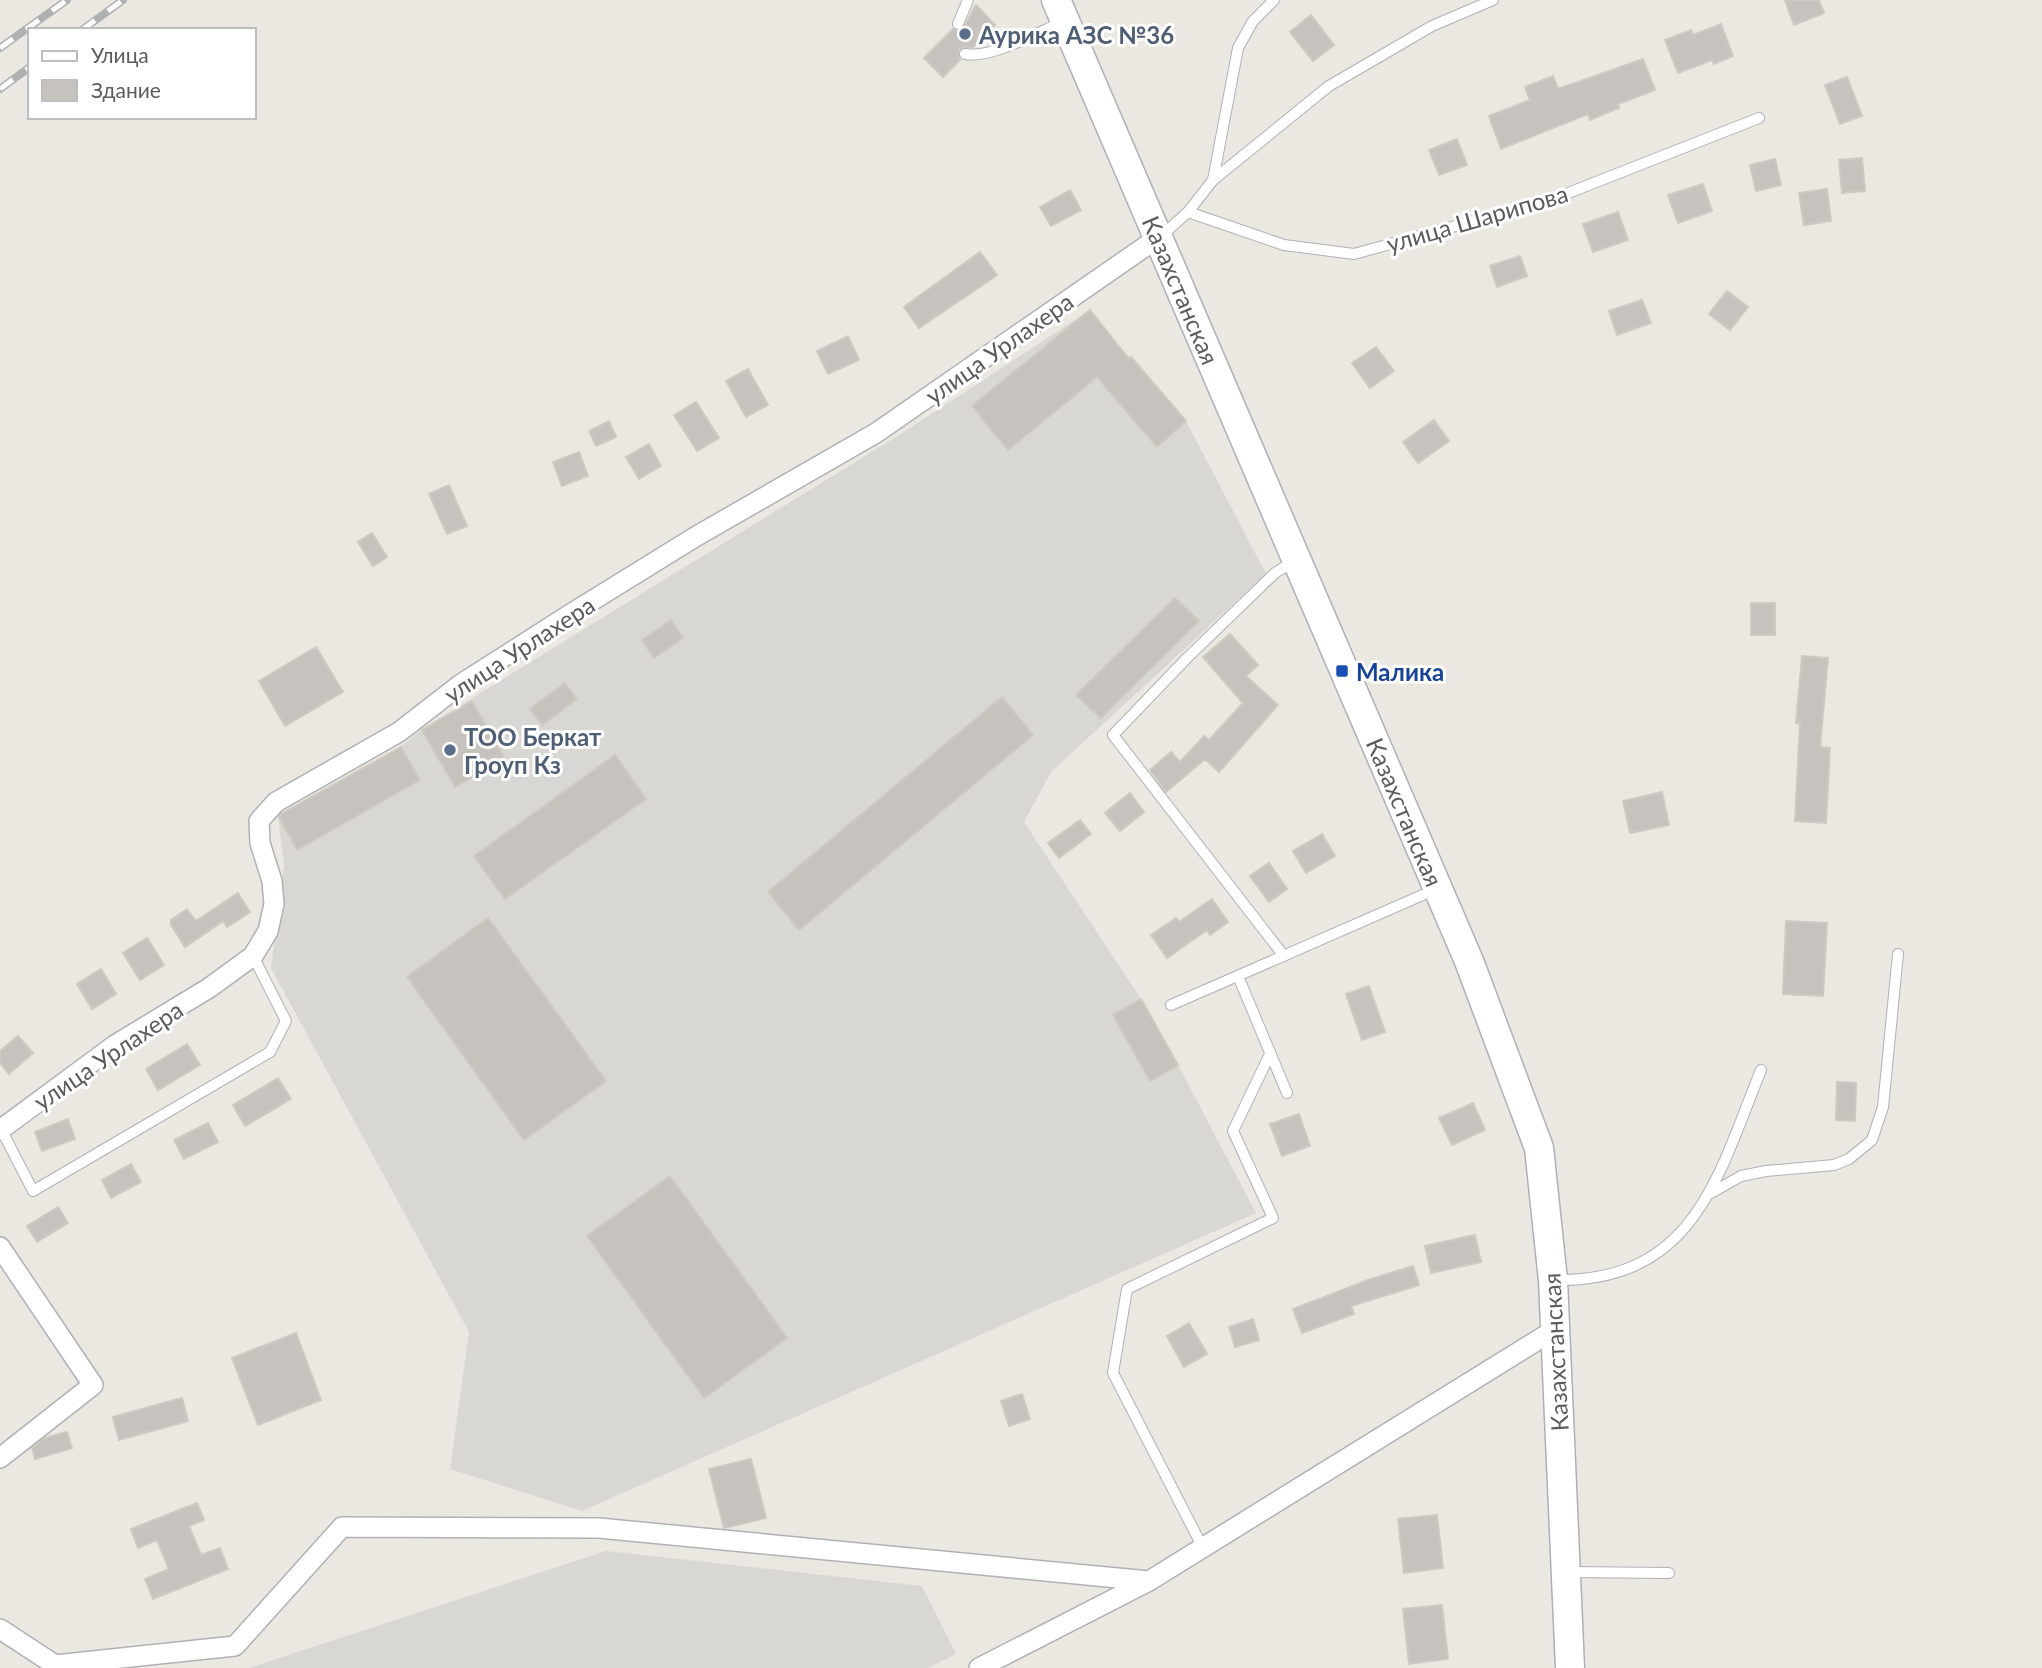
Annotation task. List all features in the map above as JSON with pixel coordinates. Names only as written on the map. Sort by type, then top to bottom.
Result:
[{"type":"main road","name":"Казахстанская","points":[[1060,11],[1469,961],[1539,1148],[1553,1280],[1570,1668]]},
{"type":"street","name":"улица Урлахера","points":[[0,1130],[115,1045],[209,988],[253,956],[268,931],[274,904],[272,881],[260,843],[259,821],[276,802],[399,732],[461,684],[695,537],[876,433],[1159,237]]},
{"type":"street","points":[[0,1247],[93,1385],[0,1458]]},
{"type":"street","points":[[979,1668],[1149,1581],[1554,1330]]},
{"type":"street","points":[[0,1629],[55,1665],[235,1646],[342,1527],[599,1528],[1149,1581]]},
{"type":"lane","points":[[958,24],[968,0]]},
{"type":"lane","points":[[1213,180],[1238,48],[1253,21],[1274,0]]},
{"type":"lane","points":[[1159,237],[1188,212],[1213,180],[1329,86],[1432,26],[1493,0]]},
{"type":"lane","points":[[965,54],[974,56],[1003,47],[1060,11]]},
{"type":"lane","name":"улица Шарипова","points":[[1188,212],[1284,245],[1354,254],[1553,199],[1759,118]]},
{"type":"lane","points":[[1284,956],[1113,735],[1187,658],[1275,573],[1296,560]]},
{"type":"lane","points":[[1171,1005],[1438,888]]},
{"type":"lane","points":[[1711,1192],[1741,1177],[1766,1171],[1834,1165],[1849,1159],[1872,1140],[1883,1107],[1898,954]]},
{"type":"lane","points":[[0,1130],[33,1191],[270,1052],[286,1021],[253,956]]},
{"type":"lane","points":[[1238,976],[1287,1093]]},
{"type":"lane","points":[[1203,1548],[1113,1373],[1127,1289],[1273,1218],[1233,1131],[1270,1055]]},
{"type":"lane","points":[[1553,1280],[1587,1280],[1641,1264],[1679,1237],[1711,1192],[1762,1070]]},
{"type":"lane","points":[[1565,1572],[1669,1573]]},
{"type":"shaded area","points":[[1090,310],[1125,354],[1131,357],[1186,421],[1266,574],[1051,772],[1024,822],[1141,999],[1256,1213],[582,1511],[450,1469],[469,1332],[271,968],[284,866],[278,816],[401,747],[422,729],[896,437]]},
{"type":"shaded area","points":[[606,1551],[922,1586],[956,1654],[928,1668],[249,1668]]},
{"type":"building","points":[[1785,0],[1819,0],[1824,13],[1794,25]]},
{"type":"building","points":[[976,5],[995,25],[973,47],[959,49],[960,60],[943,77],[924,58],[953,29],[963,29]]},
{"type":"building","points":[[1311,15],[1334,45],[1313,61],[1290,32]]},
{"type":"building","points":[[1721,24],[1733,56],[1714,64],[1712,60],[1678,73],[1665,40],[1691,30],[1693,35]]},
{"type":"building","points":[[1643,59],[1655,90],[1618,104],[1619,108],[1590,120],[1588,114],[1501,149],[1489,116],[1530,100],[1525,87],[1553,76],[1558,89]]},
{"type":"building","points":[[1847,77],[1862,116],[1840,124],[1825,85]]},
{"type":"building","points":[[1457,139],[1467,165],[1439,175],[1429,150]]},
{"type":"building","points":[[1862,158],[1865,191],[1842,193],[1839,160]]},
{"type":"building","points":[[1775,159],[1781,185],[1756,191],[1750,165]]},
{"type":"building","points":[[1703,184],[1712,211],[1678,223],[1668,195]]},
{"type":"building","points":[[1827,189],[1831,221],[1804,225],[1799,193]]},
{"type":"building","points":[[1070,190],[1081,210],[1051,226],[1040,207]]},
{"type":"building","points":[[1618,212],[1628,240],[1593,252],[1583,224]]},
{"type":"building","points":[[980,252],[997,275],[919,328],[904,307]]},
{"type":"building","points":[[1520,256],[1527,276],[1497,287],[1490,266]]},
{"type":"building","points":[[1727,291],[1748,307],[1730,330],[1709,314]]},
{"type":"building","points":[[1642,300],[1651,323],[1617,335],[1609,311]]},
{"type":"building","points":[[1090,310],[1129,359],[1131,357],[1186,421],[1157,447],[1097,377],[1008,450],[972,406]]},
{"type":"building","points":[[848,336],[859,360],[828,374],[817,351]]},
{"type":"building","points":[[1376,347],[1394,371],[1370,388],[1352,363]]},
{"type":"building","points":[[748,369],[768,405],[746,417],[726,381]]},
{"type":"building","points":[[696,402],[719,438],[697,451],[674,415]]},
{"type":"building","points":[[1434,420],[1449,441],[1418,463],[1403,442]]},
{"type":"building","points":[[609,421],[616,437],[596,446],[589,431]]},
{"type":"building","points":[[649,444],[661,466],[639,479],[626,457]]},
{"type":"building","points":[[579,452],[588,476],[562,486],[553,462]]},
{"type":"building","points":[[449,485],[467,526],[447,534],[429,494]]},
{"type":"building","points":[[372,533],[387,557],[373,566],[358,542]]},
{"type":"building","points":[[1175,598],[1199,621],[1101,718],[1076,695]]},
{"type":"building","points":[[1751,603],[1775,603],[1775,635],[1751,635]]},
{"type":"building","points":[[671,620],[683,638],[654,658],[642,640]]},
{"type":"building","points":[[1230,634],[1258,665],[1246,676],[1278,705],[1219,772],[1205,759],[1166,792],[1150,770],[1171,752],[1180,762],[1204,736],[1209,740],[1243,703],[1203,657]]},
{"type":"building","points":[[316,647],[343,692],[285,726],[259,681]]},
{"type":"building","points":[[1802,656],[1828,658],[1820,747],[1830,748],[1826,823],[1795,821],[1800,723],[1796,723]]},
{"type":"building","points":[[565,683],[577,699],[542,725],[530,709]]},
{"type":"building","points":[[1002,697],[1033,735],[799,930],[768,892]]},
{"type":"building","points":[[472,701],[505,759],[455,787],[422,730]]},
{"type":"building","points":[[401,747],[420,780],[297,850],[279,817],[281,814]]},
{"type":"building","points":[[615,755],[646,799],[505,899],[474,856]]},
{"type":"building","points":[[1662,792],[1669,825],[1630,833],[1623,801]]},
{"type":"building","points":[[1130,793],[1144,812],[1120,831],[1105,813]]},
{"type":"building","points":[[1080,820],[1091,834],[1059,858],[1048,843]]},
{"type":"building","points":[[1322,834],[1335,856],[1306,873],[1293,851]]},
{"type":"building","points":[[1269,863],[1287,889],[1269,902],[1250,876]]},
{"type":"building","points":[[238,893],[250,912],[227,927],[223,921],[185,947],[171,925],[171,920],[187,909],[196,921]]},
{"type":"building","points":[[1212,899],[1228,922],[1210,935],[1207,930],[1167,958],[1151,935],[1176,918],[1179,922]]},
{"type":"building","points":[[488,918],[606,1081],[524,1140],[407,977]]},
{"type":"building","points":[[1786,921],[1827,923],[1823,996],[1783,994]]},
{"type":"building","points":[[147,938],[164,965],[140,980],[123,953]]},
{"type":"building","points":[[101,969],[116,994],[92,1009],[77,984]]},
{"type":"building","points":[[1369,986],[1385,1032],[1362,1040],[1346,994]]},
{"type":"building","points":[[1141,999],[1178,1065],[1150,1081],[1113,1015]]},
{"type":"building","points":[[18,1036],[33,1053],[9,1074],[0,1063],[0,1051]]},
{"type":"building","points":[[187,1044],[200,1065],[158,1090],[146,1069]]},
{"type":"building","points":[[278,1078],[291,1099],[245,1126],[233,1105]]},
{"type":"building","points":[[1837,1082],[1856,1083],[1855,1121],[1836,1120]]},
{"type":"building","points":[[1473,1103],[1485,1130],[1452,1145],[1439,1118]]},
{"type":"building","points":[[1299,1114],[1310,1146],[1282,1156],[1270,1124]]},
{"type":"building","points":[[68,1119],[75,1139],[42,1151],[35,1132]]},
{"type":"building","points":[[208,1123],[218,1142],[184,1159],[174,1140]]},
{"type":"building","points":[[131,1164],[141,1182],[111,1198],[102,1180]]},
{"type":"building","points":[[670,1176],[787,1338],[704,1398],[587,1236]]},
{"type":"building","points":[[58,1207],[68,1223],[37,1242],[27,1226]]},
{"type":"building","points":[[1475,1235],[1481,1262],[1431,1273],[1425,1246]]},
{"type":"building","points":[[1413,1266],[1419,1285],[1351,1306],[1354,1314],[1302,1333],[1293,1309]]},
{"type":"building","points":[[1253,1319],[1259,1340],[1235,1347],[1229,1327]]},
{"type":"building","points":[[1189,1323],[1207,1354],[1184,1367],[1167,1336]]},
{"type":"building","points":[[296,1333],[321,1400],[258,1425],[232,1358]]},
{"type":"building","points":[[1022,1394],[1030,1419],[1009,1426],[1001,1401]]},
{"type":"building","points":[[182,1398],[188,1421],[119,1440],[113,1417]]},
{"type":"building","points":[[67,1432],[72,1448],[35,1459],[32,1448],[45,1438]]},
{"type":"building","points":[[751,1459],[766,1518],[724,1528],[709,1469]]},
{"type":"building","points":[[197,1503],[204,1520],[189,1526],[201,1555],[220,1548],[228,1569],[153,1599],[145,1579],[169,1569],[157,1540],[138,1548],[131,1529]]},
{"type":"building","points":[[1437,1515],[1443,1568],[1404,1573],[1398,1519]]},
{"type":"building","points":[[1442,1605],[1448,1659],[1409,1664],[1403,1609]]},
{"type":"railway","points":[[0,48],[67,0]]},
{"type":"railway","points":[[85,28],[123,0]]},
{"type":"railway","points":[[0,89],[28,68]]},
{"type":"place","name":"Аурика АЗС №36","points":[[965,34]]},
{"type":"place","name":"Малика","points":[[1342,671]]},
{"type":"place","name":"ТОО Беркат Гроуп Кз","points":[[450,750]]}]
